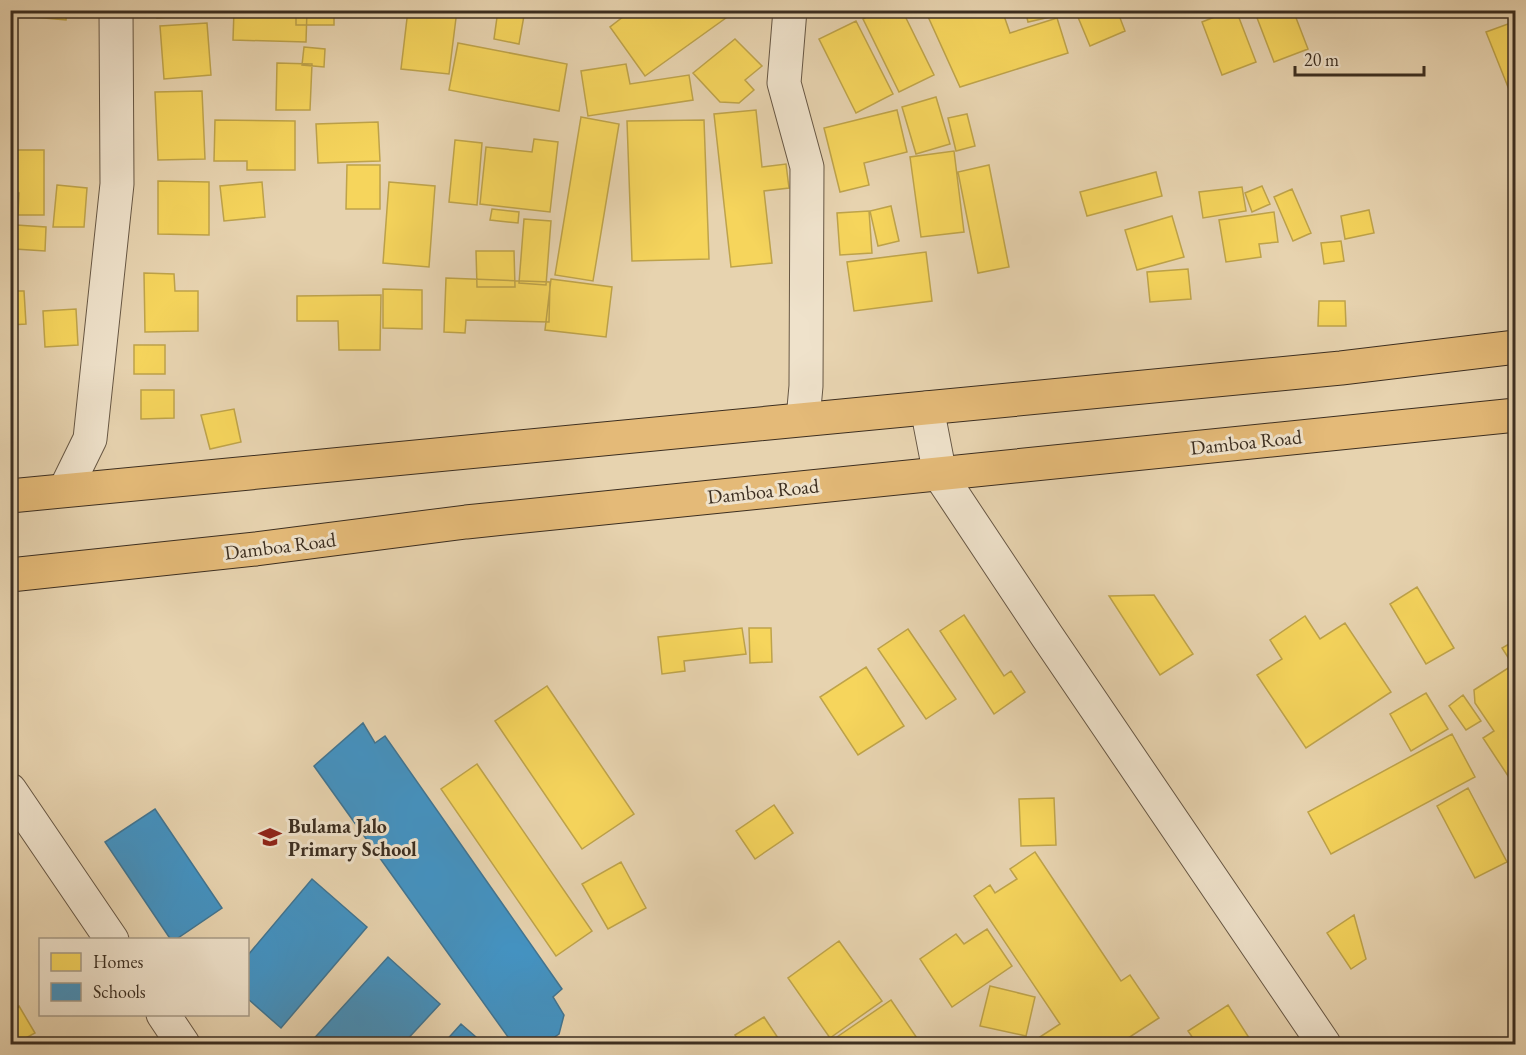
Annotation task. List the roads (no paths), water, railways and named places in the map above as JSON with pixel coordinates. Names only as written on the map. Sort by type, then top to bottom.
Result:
[{"type":"main road","points":[[10,496],[1341,368],[1515,347]]},
{"type":"main road","name":"Damboa Road","points":[[10,575],[256,549],[466,522],[1515,415]]},
{"type":"street","points":[[65,490],[90,439],[111,242],[117,184],[116,10]]},
{"type":"street","points":[[790,10],[784,83],[807,167],[806,386],[802,419]]},
{"type":"street","points":[[927,408],[940,475],[1324,1044]]},
{"type":"street","points":[[10,790],[111,938]]},
{"type":"street","points":[[164,1016],[183,1044]]},
{"type":"place","name":"Bulama Jalo Primary School","points":[[270,837]]}]
